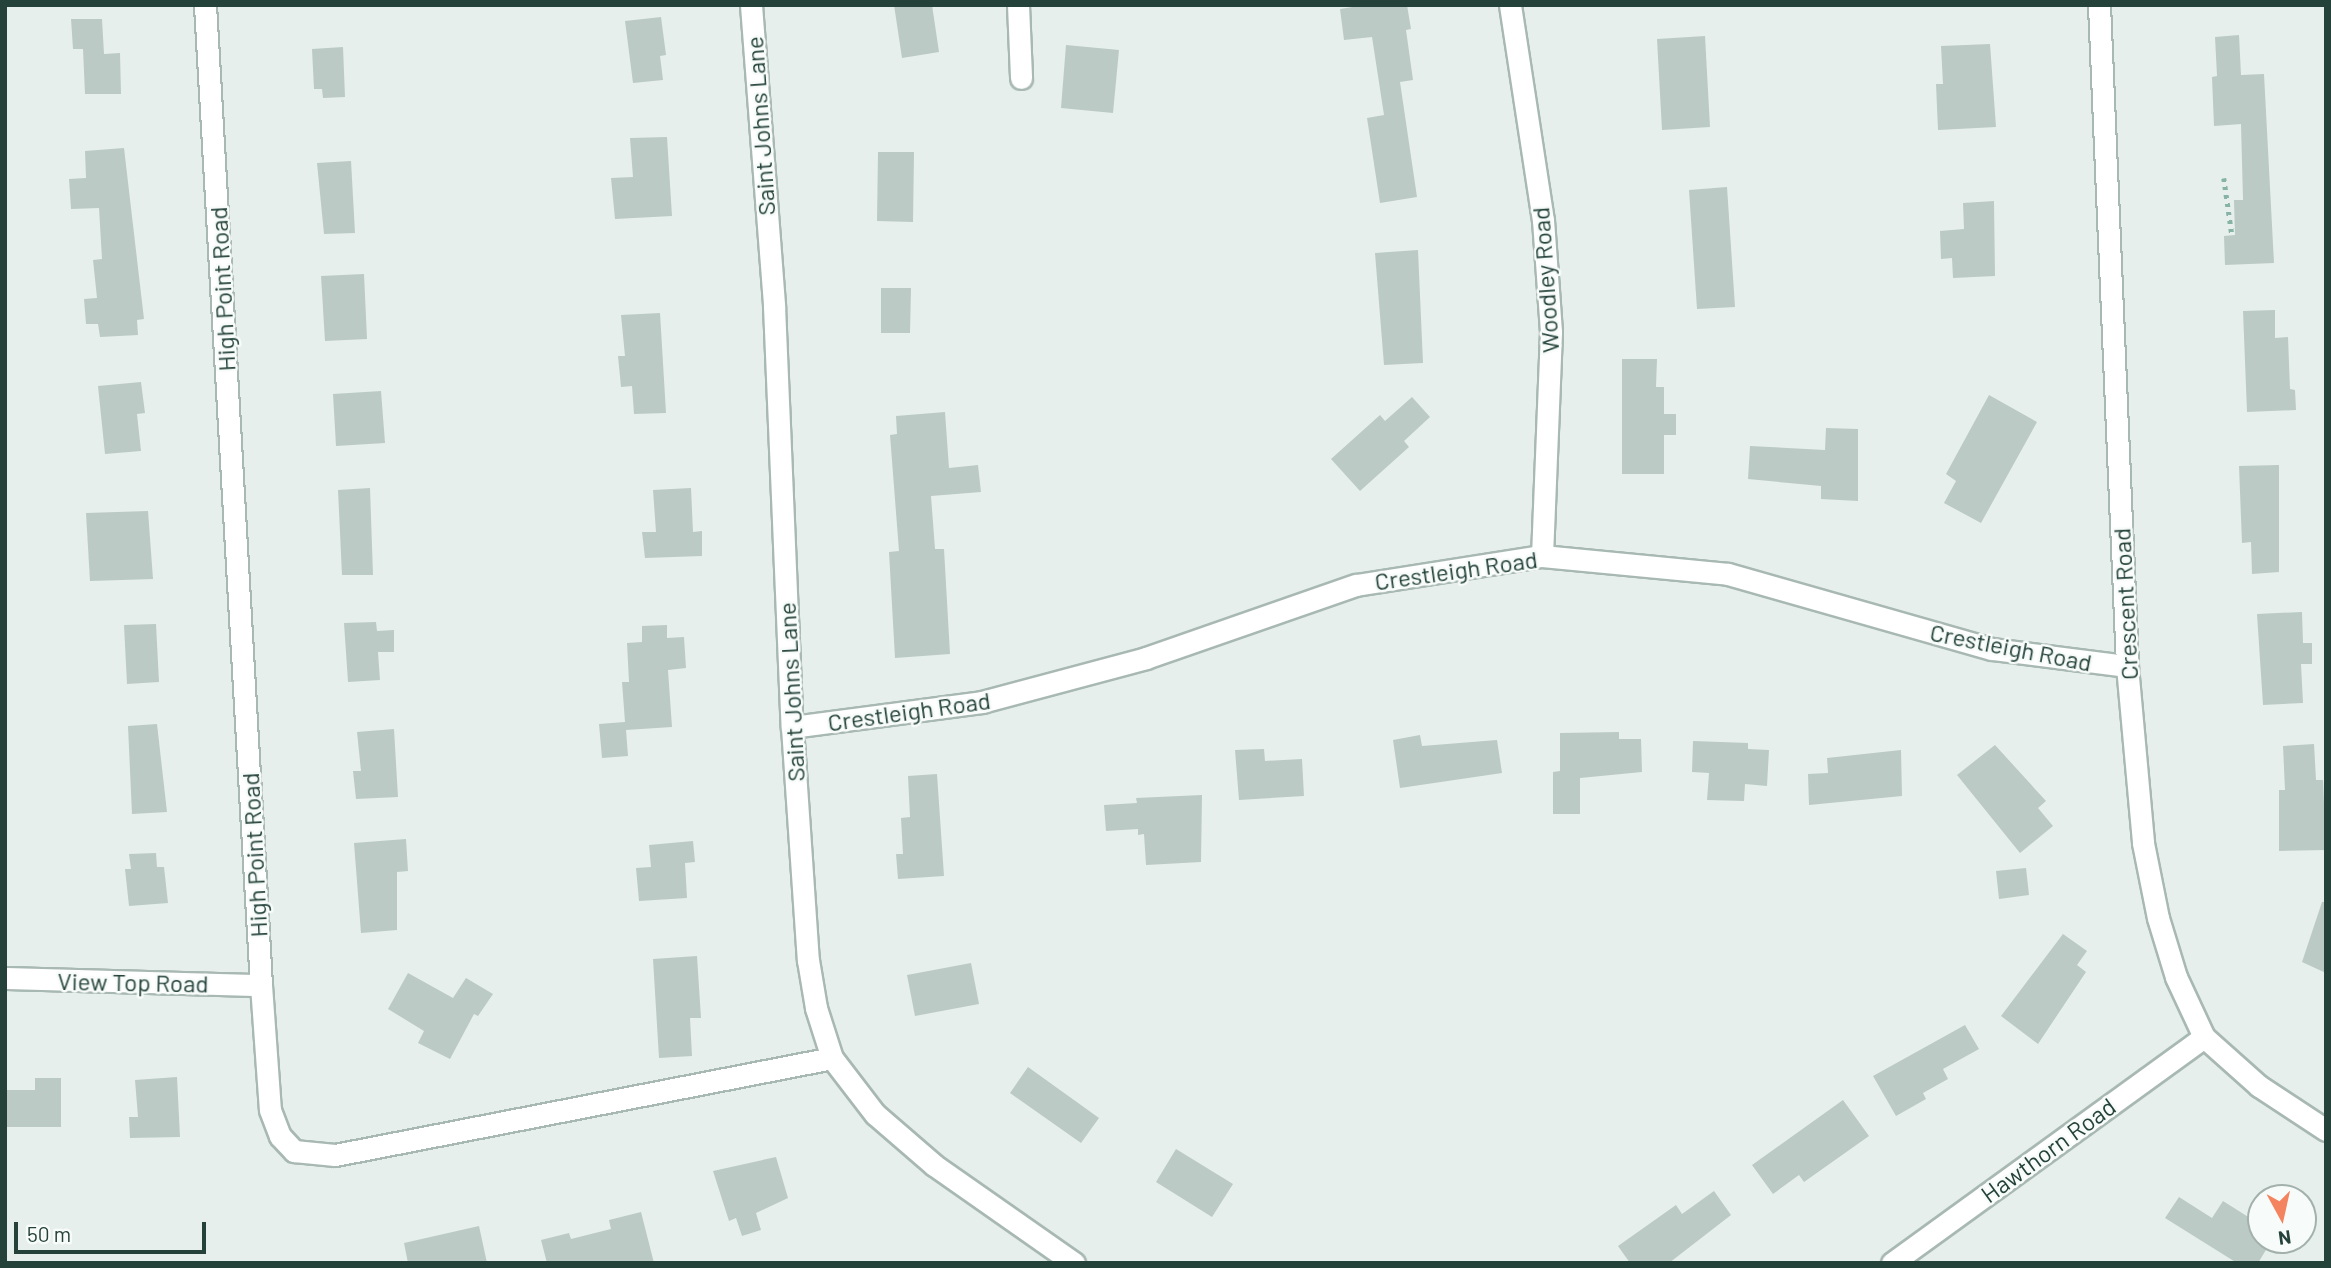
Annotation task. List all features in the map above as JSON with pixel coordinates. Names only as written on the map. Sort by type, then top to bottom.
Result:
[{"type":"street","name":"High Point Road","points":[[205,5],[261,985],[270,1110],[280,1136],[294,1151],[309,1156],[412,1141],[832,1058]]},
{"type":"street","name":"Saint Johns Lane","points":[[751,5],[774,306],[792,727],[808,960],[816,1008],[832,1058],[850,1086],[898,1136],[1074,1263]]},
{"type":"street","points":[[1018,5],[1021,78]]},
{"type":"street","name":"Woodley Road","points":[[1510,5],[1543,220],[1551,332],[1542,556]]},
{"type":"street","name":"Crescent Road","points":[[2099,5],[2127,666],[2143,843],[2155,906],[2176,978],[2204,1037],[2267,1092],[2326,1130]]},
{"type":"street","name":"Crestleigh Road","points":[[792,727],[982,702],[1146,658],[1356,584],[1542,556],[1728,574],[1993,649],[2127,666]]},
{"type":"street","name":"View Top Road","points":[[5,978],[261,985]]},
{"type":"street","name":"Hawthorn Road","points":[[1892,1263],[2204,1037]]},
{"type":"path","points":[[2224,178],[2232,235]]},
{"type":"building","points":[[894,5],[932,5],[939,52],[902,58]]},
{"type":"building","points":[[1365,5],[1407,5],[1411,29],[1406,30],[1413,80],[1400,82],[1417,197],[1380,203],[1367,118],[1384,115],[1372,37],[1344,40],[1340,9]]},
{"type":"building","points":[[661,17],[666,55],[660,56],[663,80],[633,83],[625,21]]},
{"type":"building","points":[[71,19],[102,19],[104,54],[120,53],[121,94],[85,94],[83,49],[73,49]]},
{"type":"building","points":[[2239,35],[2241,75],[2264,74],[2274,263],[2225,265],[2224,236],[2235,235],[2234,200],[2243,200],[2241,124],[2214,126],[2212,77],[2217,76],[2215,37]]},
{"type":"building","points":[[1705,36],[1710,127],[1662,130],[1657,39]]},
{"type":"building","points":[[1990,44],[1996,127],[1938,130],[1936,84],[1943,84],[1941,46]]},
{"type":"building","points":[[1066,45],[1119,50],[1113,113],[1061,108]]},
{"type":"building","points":[[343,47],[345,97],[323,98],[322,89],[314,89],[312,49]]},
{"type":"building","points":[[667,137],[672,216],[615,219],[611,178],[633,177],[630,138]]},
{"type":"building","points":[[124,148],[144,319],[137,320],[138,335],[100,337],[98,324],[86,324],[84,299],[97,298],[93,260],[102,259],[99,208],[71,209],[69,179],[86,178],[85,151]]},
{"type":"building","points":[[878,152],[914,152],[913,222],[877,221]]},
{"type":"building","points":[[351,161],[355,233],[324,234],[317,163]]},
{"type":"building","points":[[1727,187],[1735,307],[1697,309],[1689,190]]},
{"type":"building","points":[[1994,201],[1995,276],[1953,278],[1952,258],[1941,259],[1940,231],[1964,229],[1963,203]]},
{"type":"building","points":[[1418,250],[1423,363],[1384,365],[1375,253]]},
{"type":"building","points":[[364,274],[367,339],[325,341],[321,276]]},
{"type":"building","points":[[881,288],[911,288],[910,333],[881,333]]},
{"type":"building","points":[[2275,310],[2275,338],[2288,337],[2290,389],[2295,390],[2296,410],[2247,412],[2243,311]]},
{"type":"building","points":[[660,313],[666,413],[634,414],[632,386],[621,387],[618,356],[625,356],[621,315]]},
{"type":"building","points":[[1622,359],[1657,359],[1656,387],[1664,387],[1664,414],[1676,414],[1676,435],[1664,435],[1664,474],[1622,474]]},
{"type":"building","points":[[141,382],[145,413],[137,414],[141,451],[105,454],[98,386]]},
{"type":"building","points":[[381,391],[385,443],[336,446],[333,394]]},
{"type":"building","points":[[1989,395],[2037,422],[1981,523],[1944,503],[1956,481],[1946,474]]},
{"type":"building","points":[[1412,397],[1430,417],[1404,441],[1409,447],[1360,491],[1331,459],[1380,415],[1385,421]]},
{"type":"building","points":[[945,412],[949,468],[978,465],[981,492],[931,496],[935,549],[944,549],[950,654],[895,658],[889,552],[899,551],[890,435],[897,434],[896,416]]},
{"type":"building","points":[[1826,428],[1858,429],[1858,501],[1821,499],[1821,486],[1748,479],[1750,446],[1825,450]]},
{"type":"building","points":[[2279,465],[2279,572],[2252,574],[2251,542],[2242,543],[2239,466]]},
{"type":"building","points":[[370,488],[373,575],[342,575],[338,490]]},
{"type":"building","points":[[691,488],[693,532],[702,531],[702,556],[645,558],[642,532],[656,532],[653,490]]},
{"type":"building","points":[[148,511],[153,579],[90,581],[86,513]]},
{"type":"building","points":[[2302,612],[2303,643],[2312,643],[2312,664],[2301,664],[2303,703],[2263,705],[2257,614]]},
{"type":"building","points":[[376,622],[377,631],[394,630],[394,652],[378,652],[380,680],[348,682],[344,623]]},
{"type":"building","points":[[156,624],[159,682],[127,684],[124,625]]},
{"type":"building","points":[[667,625],[667,638],[684,637],[686,668],[668,670],[672,727],[626,730],[628,756],[602,758],[599,724],[625,722],[622,682],[629,682],[627,643],[642,642],[642,626]]},
{"type":"building","points":[[157,724],[167,812],[132,814],[128,726]]},
{"type":"building","points":[[394,729],[398,797],[356,799],[353,771],[361,771],[357,732]]},
{"type":"building","points":[[1619,732],[1619,739],[1641,739],[1642,772],[1580,778],[1580,814],[1553,814],[1553,772],[1560,771],[1560,733]]},
{"type":"building","points":[[1420,735],[1422,746],[1497,740],[1502,773],[1400,788],[1393,740]]},
{"type":"building","points":[[1693,741],[1748,743],[1748,749],[1769,750],[1767,786],[1745,784],[1744,801],[1707,800],[1709,773],[1692,772]]},
{"type":"building","points":[[2314,744],[2316,780],[2323,780],[2326,850],[2279,851],[2279,790],[2285,790],[2283,746]]},
{"type":"building","points":[[1995,745],[2046,801],[2038,808],[2053,826],[2020,853],[1957,775]]},
{"type":"building","points":[[1264,749],[1265,761],[1302,759],[1304,796],[1239,800],[1235,750]]},
{"type":"building","points":[[1901,750],[1902,796],[1809,805],[1808,774],[1828,773],[1827,758]]},
{"type":"building","points":[[937,774],[944,876],[898,879],[896,854],[903,854],[901,818],[910,817],[908,776]]},
{"type":"building","points":[[1202,795],[1201,862],[1146,865],[1144,834],[1138,835],[1138,829],[1106,831],[1104,805],[1137,803],[1136,798]]},
{"type":"building","points":[[406,839],[408,871],[397,872],[397,930],[361,933],[354,843]]},
{"type":"building","points":[[693,841],[695,862],[685,863],[687,898],[639,901],[636,868],[651,867],[649,845]]},
{"type":"building","points":[[156,853],[157,867],[164,867],[168,903],[129,906],[125,869],[131,869],[129,854]]},
{"type":"building","points":[[2026,868],[2029,895],[1999,899],[1996,871]]},
{"type":"building","points":[[2322,902],[2326,902],[2326,973],[2302,962]]},
{"type":"building","points":[[2063,934],[2087,951],[2077,965],[2086,972],[2038,1044],[2001,1016]]},
{"type":"building","points":[[697,956],[701,1018],[690,1018],[692,1056],[659,1058],[653,959]]},
{"type":"building","points":[[971,963],[979,1004],[915,1016],[907,975]]},
{"type":"building","points":[[408,973],[453,998],[466,978],[493,994],[478,1016],[474,1014],[450,1059],[418,1043],[424,1031],[388,1009]]},
{"type":"building","points":[[1965,1025],[1979,1049],[1943,1069],[1948,1079],[1923,1093],[1926,1099],[1896,1116],[1873,1076]]},
{"type":"building","points":[[1028,1067],[1099,1118],[1081,1143],[1010,1093]]},
{"type":"building","points":[[177,1077],[180,1137],[130,1138],[129,1117],[138,1117],[135,1080]]},
{"type":"building","points":[[35,1078],[61,1078],[61,1127],[5,1127],[5,1090],[35,1090]]},
{"type":"building","points":[[1843,1100],[1869,1136],[1804,1182],[1799,1175],[1773,1194],[1752,1165]]},
{"type":"building","points":[[1176,1149],[1233,1184],[1212,1217],[1156,1182]]},
{"type":"building","points":[[776,1157],[788,1198],[756,1213],[761,1230],[742,1236],[736,1218],[729,1221],[713,1171]]},
{"type":"building","points":[[1714,1191],[1731,1215],[1669,1263],[1630,1263],[1618,1246],[1676,1205],[1682,1214]]},
{"type":"building","points":[[2179,1197],[2212,1218],[2223,1201],[2247,1216],[2247,1254],[2263,1254],[2258,1263],[2237,1263],[2165,1218]]},
{"type":"building","points":[[641,1212],[654,1263],[547,1263],[541,1240],[569,1233],[571,1239],[611,1229],[609,1220]]},
{"type":"building","points":[[479,1226],[487,1263],[408,1263],[404,1243]]}]
